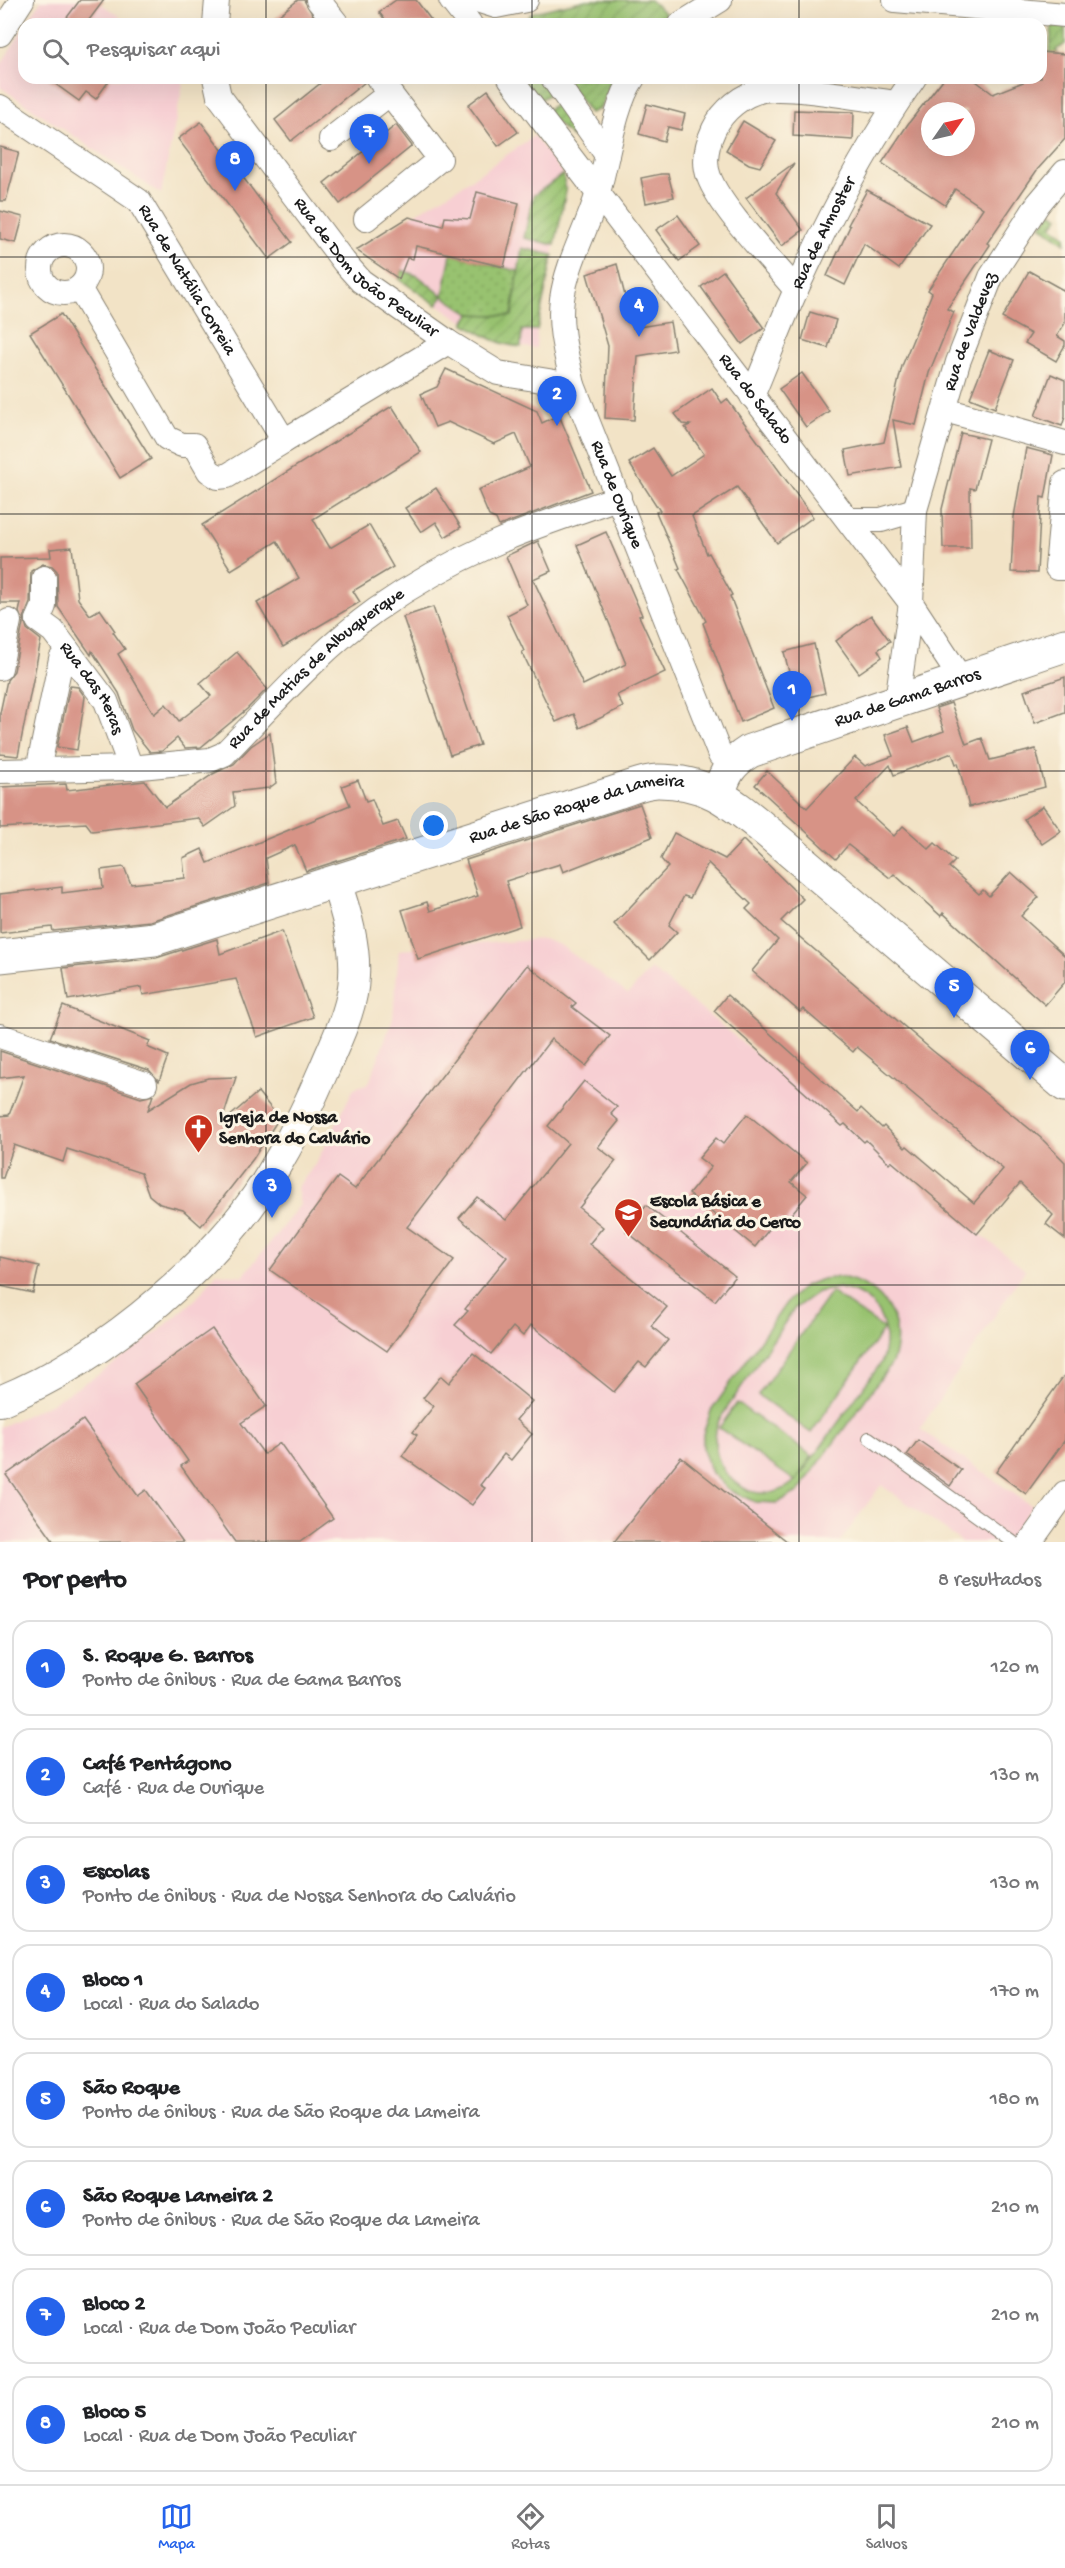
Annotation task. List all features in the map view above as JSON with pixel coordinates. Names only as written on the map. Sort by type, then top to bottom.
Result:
[{"type":"main road","name":"Rua de Gama Barros","points":[[656,781],[1065,645]]},
{"type":"main road","name":"Rua de Gama Barros","points":[[719,793],[725,772],[734,760],[735,753]]},
{"type":"main road","name":"Rua de São Roque da Lameira","points":[[0,956],[154,939],[656,781],[688,784],[719,793],[1065,1085]]},
{"type":"street","points":[[0,34],[22,0]]},
{"type":"street","points":[[216,18],[217,0]]},
{"type":"street","points":[[318,0],[332,18]]},
{"type":"street","points":[[451,0],[465,18]]},
{"type":"street","points":[[486,3],[526,0]]},
{"type":"street","points":[[691,18],[720,0]]},
{"type":"street","points":[[895,0],[958,15],[1065,15]]},
{"type":"street","points":[[486,3],[505,18]]},
{"type":"street","name":"Rua de Dom João Peculiar","points":[[216,84],[219,96],[344,262],[361,280],[448,342],[498,373],[573,385]]},
{"type":"street","name":"Rua do Salado","points":[[514,84],[849,520],[911,603],[961,679]]},
{"type":"street","points":[[557,84],[607,155]]},
{"type":"street","name":"Rua de Ourique","points":[[631,84],[607,155],[597,194],[571,262],[562,300],[561,328],[573,385],[619,497],[735,753]]},
{"type":"street","name":"Rua de Almoster","points":[[752,396],[796,290],[835,212],[896,104],[910,84]]},
{"type":"street","name":"Rua de Dom João Peculiar","points":[[331,139],[383,86],[440,159],[366,219]]},
{"type":"street","points":[[796,290],[722,200],[708,175],[706,153],[717,123],[725,111],[742,99],[763,90],[789,90],[896,104]]},
{"type":"street","name":"Rua de Natália Correia","points":[[0,107],[139,201],[284,441]]},
{"type":"street","name":"Rua de Valdevez","points":[[911,603],[915,510],[958,362],[991,277],[1038,204],[1065,172]]},
{"type":"street","points":[[79,288],[167,438],[182,445],[194,445],[209,471],[218,477],[227,476],[448,342]]},
{"type":"street","points":[[945,410],[1065,443]]},
{"type":"street","points":[[1061,568],[1065,483]]},
{"type":"street","name":"Rua de Matias de Albuquerque","points":[[0,771],[131,768],[210,760],[224,754],[290,687],[356,626],[378,609],[432,575],[492,544],[619,497]]},
{"type":"street","points":[[849,520],[881,520],[915,510]]},
{"type":"street","points":[[0,668],[4,621],[38,620],[44,606],[44,578]]},
{"type":"street","points":[[897,701],[911,603]]},
{"type":"street","name":"Rua das Heras","points":[[38,620],[53,631],[106,701],[131,768]]},
{"type":"street","points":[[38,770],[61,659],[68,651]]},
{"type":"street","points":[[0,1401],[54,1376],[125,1329],[194,1269],[233,1227],[281,1159],[317,1085],[349,1011],[354,976],[343,903],[336,883]]},
{"type":"street","points":[[0,1036],[145,1084]]},
{"type":"street","points":[[1030,1542],[1065,1493]]},
{"type":"lane","points":[[870,1438],[1013,1542]]},
{"type":"shaded area","points":[[41,0],[96,0],[122,18],[30,18]]},
{"type":"shaded area","points":[[18,37],[18,84],[183,84],[161,194],[0,87],[0,66]]},
{"type":"shaded area","points":[[534,136],[563,174],[567,185],[537,330],[536,348],[507,346],[488,338],[356,250],[469,181]]},
{"type":"shaded area","name":"Escola Básica e Secundária do Cerco","points":[[543,939],[560,945],[628,994],[651,969],[1025,1270],[920,1429],[1032,1506],[1007,1542],[962,1542],[881,1485],[840,1542],[0,1542],[0,1427],[50,1404],[103,1372],[160,1330],[196,1299],[217,1273],[243,1276],[300,1205],[297,1188],[316,1163],[354,1088],[369,1083],[393,1018],[399,950]]},
{"type":"green space","points":[[586,0],[650,0],[666,14],[662,18],[528,18],[534,12]]},
{"type":"green space","points":[[1052,26],[1065,26],[1065,44],[1056,50],[1065,76],[1049,53]]},
{"type":"green space","points":[[524,84],[548,84],[553,91],[537,102]]},
{"type":"green space","points":[[568,84],[610,84],[600,109],[590,113]]},
{"type":"green space","points":[[561,100],[578,133],[572,137],[544,112]]},
{"type":"green space","points":[[563,174],[566,191],[555,245],[524,238],[533,196]]},
{"type":"green space","points":[[1051,212],[1059,217],[1052,226],[1065,236],[1065,243],[1041,226]]},
{"type":"green space","points":[[522,248],[553,255],[537,330],[522,330],[521,347],[498,342],[464,323],[470,314],[512,316]]},
{"type":"green space","points":[[451,254],[518,271],[512,316],[470,314],[443,296]]},
{"type":"green space","points":[[402,270],[418,276],[443,296],[437,305],[399,279]]},
{"type":"green space","points":[[840,1277],[855,1281],[879,1296],[888,1307],[896,1333],[896,1347],[892,1363],[798,1492],[777,1503],[755,1502],[729,1490],[712,1473],[703,1450],[703,1434],[711,1411],[786,1303],[804,1286],[822,1279]],"holes":[[[838,1288],[852,1291],[863,1297],[879,1314],[885,1337],[881,1363],[796,1481],[812,1456],[737,1403],[719,1428],[795,1481],[779,1490],[764,1493],[748,1490],[724,1471],[717,1456],[715,1438],[719,1420],[794,1309],[818,1292]]]},
{"type":"green space","points":[[831,1292],[884,1329],[811,1433],[758,1395]]},
{"type":"building","points":[[80,0],[104,0],[90,18],[66,18]]},
{"type":"building","points":[[298,0],[304,0],[315,18],[276,18]]},
{"type":"building","points":[[396,0],[416,0],[430,18],[384,18],[379,12]]},
{"type":"building","points":[[1047,52],[1065,54],[1065,139],[1037,170],[987,243],[990,245],[947,309],[954,312],[929,373],[916,425],[893,420],[901,467],[850,476],[845,450],[884,442],[902,366],[932,293],[928,290],[983,208],[955,189],[945,205],[882,163],[921,107],[921,156],[975,156],[975,102],[925,102],[939,84],[980,84],[993,94],[1018,84],[1047,84]]},
{"type":"building","points":[[55,84],[107,84],[96,99],[86,92],[79,101]]},
{"type":"building","points":[[320,84],[362,84],[291,141],[275,120]]},
{"type":"building","points":[[488,90],[518,132],[498,146],[468,105]]},
{"type":"building","points":[[647,104],[685,114],[681,130],[668,127],[664,141],[639,134]]},
{"type":"building","points":[[794,110],[854,112],[853,140],[793,136]]},
{"type":"building","points":[[743,121],[776,141],[760,167],[749,164],[726,150]]},
{"type":"building","points":[[201,122],[292,242],[269,259],[178,139]]},
{"type":"building","points":[[396,125],[412,146],[340,204],[324,183]]},
{"type":"building","points":[[0,147],[19,152],[6,201],[0,201]]},
{"type":"building","points":[[794,163],[776,193],[803,230],[782,246],[746,198]]},
{"type":"building","points":[[668,174],[674,197],[646,203],[641,178]]},
{"type":"building","points":[[867,190],[930,224],[899,269],[864,244],[845,285],[827,276],[850,226],[848,225]]},
{"type":"building","points":[[477,192],[519,203],[504,267],[416,246],[413,259],[407,258],[399,279],[356,250],[409,217],[443,226],[445,217],[470,219]]},
{"type":"building","points":[[0,211],[23,217],[16,243],[0,239]]},
{"type":"building","points":[[678,215],[700,246],[679,261],[656,230]]},
{"type":"building","points":[[617,264],[633,328],[670,322],[675,350],[638,356],[634,420],[605,418],[608,346],[587,274]]},
{"type":"building","points":[[723,271],[764,328],[742,344],[701,287]]},
{"type":"building","points":[[1029,271],[1065,291],[1065,323],[1057,336],[1065,341],[1065,345],[1056,361],[1025,343],[1031,334],[1002,318]]},
{"type":"building","points":[[810,312],[836,320],[828,348],[802,340]]},
{"type":"building","points":[[61,314],[151,459],[120,478],[30,333]]},
{"type":"building","points":[[989,350],[1014,360],[995,408],[970,398]]},
{"type":"building","points":[[446,369],[537,411],[542,423],[559,415],[591,491],[499,526],[496,519],[489,516],[478,490],[530,467],[516,434],[494,444],[448,422],[435,427],[421,394],[437,387]]},
{"type":"building","points":[[802,373],[829,411],[806,427],[779,389]]},
{"type":"building","points":[[1051,374],[1065,380],[1065,417],[1062,426],[1035,416]]},
{"type":"building","points":[[712,388],[722,403],[727,399],[813,517],[777,543],[737,487],[692,516],[707,554],[709,553],[732,595],[730,596],[774,708],[741,722],[703,623],[706,621],[678,569],[680,568],[656,512],[660,511],[629,463],[653,448],[671,476],[704,454],[685,427],[690,425],[683,424],[675,414]]},
{"type":"building","points":[[392,406],[421,452],[313,519],[330,548],[369,525],[393,567],[353,591],[360,602],[283,647],[257,603],[299,578],[277,541],[231,570],[202,525]]},
{"type":"building","points":[[961,433],[988,439],[975,489],[970,488],[971,548],[943,548],[942,509]]},
{"type":"building","points":[[1026,448],[1053,455],[1045,498],[1041,497],[1037,573],[1011,572],[1014,517]]},
{"type":"building","points":[[436,488],[461,527],[445,537],[436,522],[421,532],[405,508]]},
{"type":"building","points":[[606,532],[642,615],[639,616],[665,672],[617,695],[623,707],[580,728],[574,714],[556,722],[522,652],[524,651],[507,615],[527,605],[506,556],[538,541],[551,571],[533,579],[583,685],[626,664],[577,545]]},
{"type":"building","points":[[72,547],[78,599],[90,615],[100,609],[115,631],[113,632],[125,649],[118,654],[154,714],[166,704],[179,721],[211,696],[200,683],[237,652],[267,689],[247,709],[201,747],[185,748],[177,738],[162,751],[150,752],[132,730],[119,693],[92,651],[91,655],[58,607],[57,571],[52,566],[43,564],[31,571],[30,603],[24,618],[27,629],[41,640],[18,756],[0,754],[0,713],[7,680],[14,671],[23,623],[19,612],[21,603],[0,603],[0,558],[51,557],[50,549]]},
{"type":"building","points":[[433,607],[480,745],[450,755],[403,617]]},
{"type":"building","points":[[871,615],[890,641],[878,650],[882,657],[859,673],[836,641]]},
{"type":"building","points":[[814,644],[825,693],[796,700],[784,652]]},
{"type":"building","points":[[1065,677],[1065,712],[1035,723],[1024,691]]},
{"type":"building","points":[[70,686],[78,687],[85,697],[77,750],[57,747]]},
{"type":"building","points":[[951,703],[966,744],[982,738],[990,760],[1036,749],[1045,787],[969,807],[958,763],[956,764],[952,753],[894,775],[890,765],[856,801],[894,836],[903,826],[929,849],[935,843],[955,861],[949,867],[979,894],[983,890],[989,896],[1011,872],[1039,897],[1021,916],[1065,956],[1065,982],[1045,1005],[943,913],[941,916],[894,874],[890,878],[848,845],[836,859],[755,785],[767,771],[807,808],[855,757],[865,766],[893,756],[885,735],[908,727],[914,742],[944,731],[936,708]]},
{"type":"building","points":[[270,733],[276,783],[269,788],[233,792],[235,806],[205,827],[198,818],[92,831],[86,823],[0,828],[0,787],[66,784],[67,790],[145,781],[165,807],[213,774],[234,764],[251,746]]},
{"type":"building","points":[[358,780],[366,801],[372,799],[383,826],[398,821],[406,839],[306,871],[295,845],[266,858],[269,883],[150,921],[53,931],[52,927],[0,933],[0,894],[62,887],[62,893],[103,888],[101,870],[124,867],[131,884],[185,878],[183,858],[202,849],[208,863],[350,805],[342,786]]},
{"type":"building","points":[[640,804],[652,837],[563,872],[560,864],[506,881],[520,926],[418,959],[402,910],[427,902],[430,911],[478,896],[466,860]]},
{"type":"building","points":[[1043,806],[1061,831],[1042,844],[1024,819]]},
{"type":"building","points":[[674,833],[725,859],[743,840],[803,899],[781,921],[933,1051],[1041,1138],[1065,1162],[1065,1239],[1046,1224],[1053,1215],[1020,1183],[977,1234],[891,1161],[889,1163],[866,1140],[864,1142],[845,1124],[842,1126],[714,1011],[727,995],[858,1112],[861,1108],[882,1128],[884,1126],[905,1148],[907,1146],[974,1203],[1003,1169],[857,1047],[853,1052],[803,1009],[800,1012],[752,971],[778,940],[746,909],[751,904],[708,863],[690,898],[684,896],[669,925],[677,932],[650,960],[614,924],[668,867],[661,859]]},
{"type":"building","points":[[282,931],[313,1017],[257,1037],[236,979],[143,995],[141,987],[68,1000],[63,968],[156,958],[217,939],[220,954]]},
{"type":"building","points":[[527,965],[576,1003],[572,1007],[610,1036],[586,1066],[551,1039],[407,1227],[454,1260],[387,1351],[270,1270],[338,1177],[355,1189]]},
{"type":"building","points":[[63,1006],[150,1041],[147,1047],[168,1056],[159,1081],[149,1070],[50,1038]]},
{"type":"building","points":[[0,1051],[141,1098],[153,1095],[148,1110],[191,1083],[208,1078],[236,1077],[221,1124],[258,1092],[279,1118],[253,1159],[201,1226],[183,1210],[160,1204],[149,1195],[141,1173],[67,1149],[63,1162],[14,1145],[3,1178],[0,1178],[0,1116],[9,1115],[24,1075],[0,1078]]},
{"type":"building","points":[[584,1081],[617,1107],[611,1114],[619,1121],[598,1147],[616,1161],[579,1208],[603,1227],[589,1244],[667,1307],[651,1326],[668,1340],[646,1367],[639,1362],[614,1392],[531,1325],[523,1336],[513,1327],[491,1354],[455,1325],[468,1311],[465,1309],[507,1257],[459,1218],[477,1197],[506,1220],[568,1143],[548,1126]]},
{"type":"building","points":[[747,1114],[807,1163],[791,1182],[807,1195],[784,1223],[778,1218],[755,1247],[689,1194],[711,1167],[699,1158],[716,1138],[723,1144]]},
{"type":"building","points":[[646,1205],[735,1276],[715,1301],[626,1231]]},
{"type":"building","points":[[0,1257],[39,1266],[33,1293],[0,1286]]},
{"type":"building","points":[[212,1329],[266,1406],[241,1423],[264,1454],[280,1443],[333,1518],[300,1542],[235,1542],[181,1466],[188,1461],[134,1384]]},
{"type":"building","points":[[473,1353],[532,1401],[516,1420],[532,1434],[511,1460],[504,1454],[480,1485],[485,1488],[472,1505],[402,1456],[417,1435],[413,1432],[434,1406],[423,1398],[441,1376],[449,1383]]},
{"type":"building","points":[[1065,1374],[1065,1440],[1026,1494],[996,1472]]},
{"type":"building","points":[[83,1420],[138,1496],[146,1490],[183,1542],[54,1542],[6,1475]]},
{"type":"building","points":[[918,1440],[961,1470],[950,1486],[907,1455]]},
{"type":"building","points":[[681,1457],[788,1542],[614,1542]]},
{"type":"place","name":"Bloco 2","points":[[369,164]]},
{"type":"place","name":"Bloco 5","points":[[235,191]]},
{"type":"place","name":"Bloco 1","points":[[639,337]]},
{"type":"place","name":"Café Pentágono","points":[[557,426]]},
{"type":"place","name":"S. Roque G. Barros","points":[[792,721]]},
{"type":"place","name":"São Roque","points":[[954,1018]]},
{"type":"place","name":"São Roque Lameira 2","points":[[1030,1080]]},
{"type":"place","name":"Igreja de Nossa Senhora do Calvário","points":[[198,1154]]},
{"type":"place","name":"Escolas","points":[[272,1218]]},
{"type":"place","name":"Escola Básica e Secundária do Cerco","points":[[629,1238]]}]
